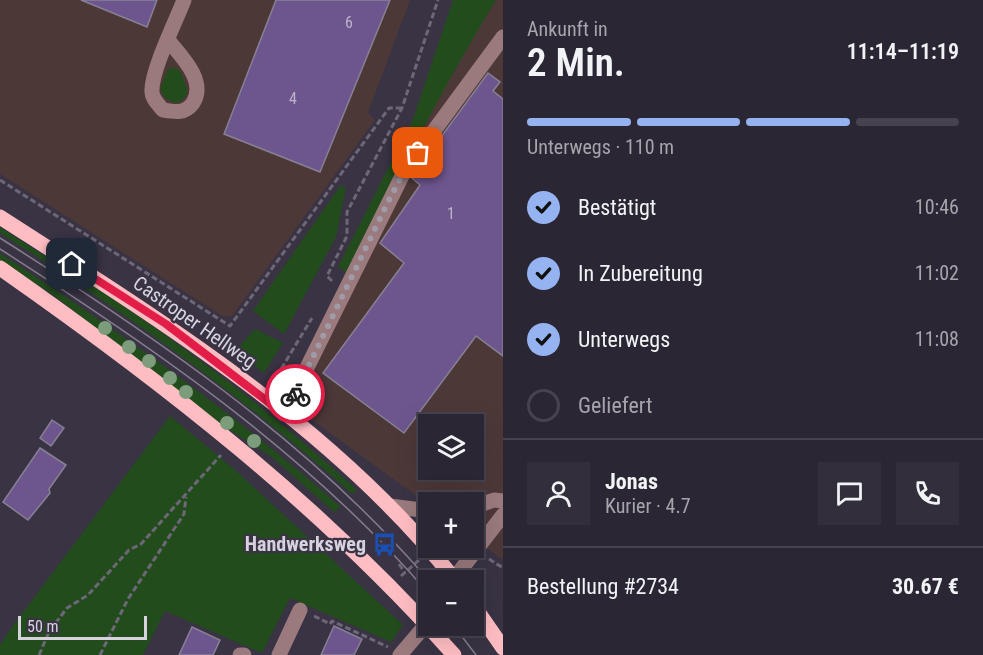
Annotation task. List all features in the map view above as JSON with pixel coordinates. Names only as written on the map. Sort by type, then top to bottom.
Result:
[{"type":"main road","name":"Castroper Hellweg","points":[[0,218],[166,324],[263,396],[390,506],[418,537]]},
{"type":"main road","points":[[0,268],[89,330],[231,441],[323,520],[418,615]]},
{"type":"main road","name":"Castroper Hellweg","points":[[436,558],[446,570]]},
{"type":"main road","points":[[484,620],[503,648]]},
{"type":"main road","points":[[438,636],[454,655]]},
{"type":"main road","points":[[484,636],[498,655]]},
{"type":"street","points":[[168,40],[184,0]]},
{"type":"street","points":[[284,414],[405,170],[503,37]]},
{"type":"street","points":[[484,504],[494,500],[503,501]]},
{"type":"street","points":[[390,506],[418,510]]},
{"type":"street","points":[[462,570],[503,515]]},
{"type":"street","points":[[279,655],[300,610]]},
{"type":"street","points":[[405,649],[418,635]]},
{"type":"path","points":[[327,289],[333,280],[327,276],[347,236],[347,212],[402,108],[438,0]]},
{"type":"path","points":[[0,180],[230,326],[389,108],[402,108]]},
{"type":"path","points":[[263,396],[296,347],[317,309]]},
{"type":"path","points":[[39,655],[49,632],[67,608],[88,595],[129,550],[141,544],[187,495],[231,441]]},
{"type":"path","points":[[100,655],[128,598],[184,514],[187,495]]},
{"type":"path","points":[[390,588],[421,558]]},
{"type":"path","points":[[399,564],[405,573]]},
{"type":"path","points":[[300,610],[330,624],[332,621],[392,649],[405,649]]},
{"type":"shaded area","points":[[0,0],[410,0],[368,113],[375,120],[232,316],[224,317],[0,174]]},
{"type":"shaded area","points":[[496,0],[503,0],[503,560],[484,546],[484,492],[418,492],[418,497],[286,401],[404,162],[451,74]]},
{"type":"green space","points":[[453,0],[496,0],[420,135],[349,274],[338,267],[413,119]]},
{"type":"green space","points":[[172,67],[180,70],[188,92],[182,101],[175,103],[165,98],[160,90],[167,71]]},
{"type":"green space","points":[[340,186],[346,187],[336,237],[284,334],[253,311]]},
{"type":"green space","points":[[0,227],[128,309],[230,383],[357,490],[352,494],[268,423],[182,356],[92,293],[0,233]]},
{"type":"green space","points":[[0,253],[175,374],[301,472],[341,507],[334,512],[272,457],[222,425],[53,295],[0,260]]},
{"type":"green space","points":[[255,329],[283,343],[264,373],[235,351]]},
{"type":"green space","points":[[170,416],[234,469],[403,625],[391,642],[290,598],[262,653],[165,611],[143,655],[0,655],[0,645],[12,627]]},
{"type":"building","points":[[81,0],[157,0],[147,27]]},
{"type":"building","points":[[276,0],[390,0],[320,172],[224,134]]},
{"type":"building","points":[[488,73],[500,82],[493,91],[503,99],[503,356],[476,336],[404,433],[323,373],[404,263],[380,243],[420,185],[412,178]]},
{"type":"building","points":[[52,420],[64,428],[51,446],[40,438]]},
{"type":"building","points":[[40,448],[66,465],[49,489],[50,493],[28,520],[3,502]]},
{"type":"building","points":[[334,626],[362,639],[354,655],[321,655]]},
{"type":"building","points":[[192,627],[220,640],[213,655],[179,655]]},
{"type":"tram line","points":[[0,238],[113,312],[224,391],[328,478],[377,524],[419,570]]},
{"type":"tram line","points":[[0,249],[172,365],[281,449],[333,495],[418,582]]},
{"type":"tram line","points":[[462,636],[476,655]]},
{"type":"way so far","points":[[295,394],[389,200],[405,170],[418,153]]},
{"type":"place","name":"Handwerksweg","points":[[384,544]]},
{"type":"route","points":[[72,264],[166,324],[284,414],[295,394]]}]
